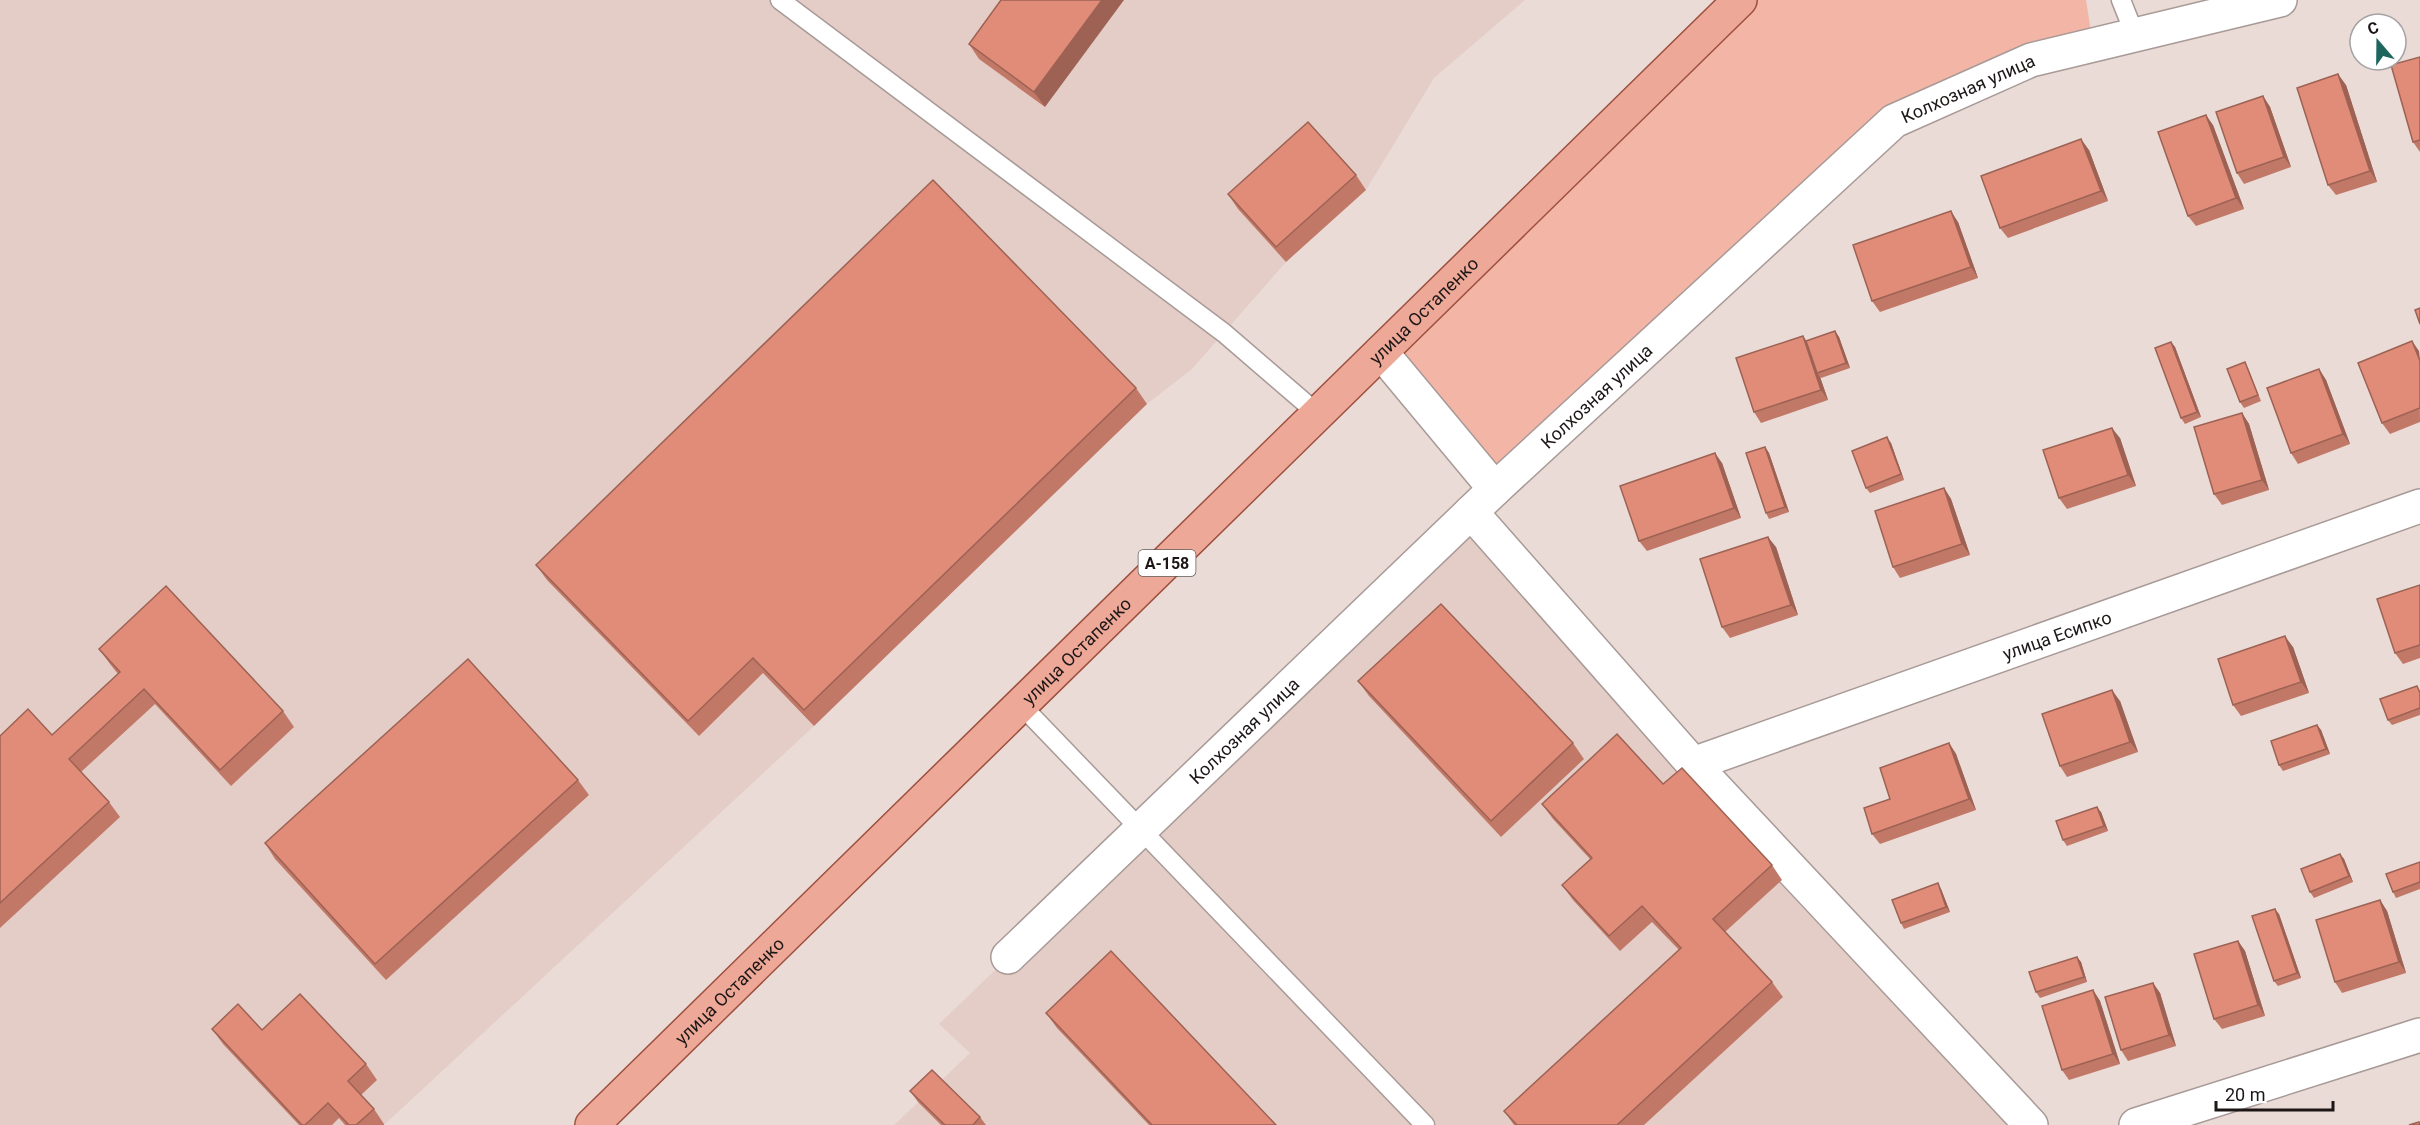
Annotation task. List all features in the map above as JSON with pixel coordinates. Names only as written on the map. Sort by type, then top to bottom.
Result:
[{"type":"main road","name":"улица Остапенко","points":[[592,1125],[1740,0]]},
{"type":"street","name":"Колхозная улица","points":[[1008,957],[1495,489],[1894,121],[2031,60],[2280,0]]},
{"type":"street","points":[[1381,352],[1495,489]]},
{"type":"street","name":"улица Есипко","points":[[1693,764],[2420,506]]},
{"type":"street","points":[[1471,512],[1693,764],[2031,1125]]},
{"type":"street","points":[[2136,1125],[2420,1035]]},
{"type":"lane","points":[[780,0],[1224,333],[1318,414]]},
{"type":"lane","points":[[2121,0],[2135,35]]},
{"type":"lane","points":[[1021,705],[1425,1125]]},
{"type":"shaded area","points":[[0,0],[1525,0],[1434,78],[1366,190],[1286,262],[1192,369],[1147,404],[814,726],[384,1125],[0,1125]]},
{"type":"shaded area","points":[[1740,0],[2086,0],[2093,45],[1894,121],[1495,489],[1381,352]]},
{"type":"shaded area","points":[[1471,512],[2031,1125],[894,1125],[970,1053],[939,1024]]},
{"type":"building","points":[[1001,0],[1102,0],[1034,92],[969,44]]},
{"type":"building","points":[[2420,57],[2420,140],[2413,142],[2393,72],[2408,72],[2408,60]]},
{"type":"building","points":[[2338,74],[2370,171],[2328,185],[2297,88]]},
{"type":"building","points":[[2263,96],[2284,157],[2237,173],[2216,112]]},
{"type":"building","points":[[2206,115],[2236,198],[2188,216],[2158,132]]},
{"type":"building","points":[[1308,122],[1356,175],[1276,247],[1228,194]]},
{"type":"building","points":[[2081,139],[2101,191],[2000,228],[1981,176]]},
{"type":"building","points":[[933,180],[1136,388],[804,710],[753,658],[688,721],[536,565]]},
{"type":"building","points":[[1951,211],[1971,267],[1872,301],[1853,245]]},
{"type":"building","points":[[2420,308],[2420,324],[2415,310]]},
{"type":"building","points":[[1835,331],[1846,363],[1817,373],[1806,341]]},
{"type":"building","points":[[1803,336],[1821,390],[1754,412],[1736,358]]},
{"type":"building","points":[[2412,341],[2420,361],[2420,408],[2382,423],[2358,363]]},
{"type":"building","points":[[2171,342],[2197,412],[2181,418],[2155,348]]},
{"type":"building","points":[[2245,362],[2258,395],[2240,402],[2227,369]]},
{"type":"building","points":[[2319,369],[2343,434],[2291,453],[2267,388]]},
{"type":"building","points":[[2242,413],[2262,480],[2214,494],[2194,427]]},
{"type":"building","points":[[2112,428],[2128,475],[2059,498],[2043,450]]},
{"type":"building","points":[[1887,437],[1901,474],[1866,488],[1852,451]]},
{"type":"building","points":[[1765,447],[1785,507],[1766,513],[1746,453]]},
{"type":"building","points":[[1715,453],[1734,508],[1639,541],[1620,486]]},
{"type":"building","points":[[1944,488],[1962,544],[1893,567],[1875,511]]},
{"type":"building","points":[[1768,537],[1791,605],[1722,627],[1700,559]]},
{"type":"building","points":[[2420,585],[2420,645],[2395,653],[2377,599]]},
{"type":"building","points":[[166,586],[283,711],[220,770],[144,689],[69,759],[109,802],[0,903],[0,736],[28,709],[52,735],[120,672],[99,649]]},
{"type":"building","points":[[1441,604],[1573,743],[1491,821],[1358,681]]},
{"type":"building","points":[[2285,636],[2301,682],[2233,705],[2218,659]]},
{"type":"building","points":[[468,659],[578,780],[375,964],[265,843]]},
{"type":"building","points":[[2417,686],[2420,693],[2420,708],[2388,720],[2380,699]]},
{"type":"building","points":[[2112,690],[2130,742],[2060,766],[2042,714]]},
{"type":"building","points":[[2317,725],[2326,749],[2279,765],[2271,741]]},
{"type":"building","points":[[1617,734],[1663,784],[1682,768],[1772,865],[1713,919],[1772,982],[1617,1125],[1517,1125],[1504,1111],[1681,948],[1642,906],[1609,936],[1562,885],[1592,858],[1542,804]]},
{"type":"building","points":[[1949,743],[1969,799],[1872,834],[1864,808],[1890,799],[1880,768]]},
{"type":"building","points":[[2097,807],[2104,826],[2063,840],[2056,821]]},
{"type":"building","points":[[2340,854],[2349,876],[2310,892],[2301,869]]},
{"type":"building","points":[[2420,862],[2420,882],[2393,892],[2386,874]]},
{"type":"building","points":[[1938,883],[1946,907],[1901,923],[1892,900]]},
{"type":"building","points":[[2380,900],[2399,962],[2335,982],[2316,920]]},
{"type":"building","points":[[2275,909],[2297,973],[2274,981],[2252,916]]},
{"type":"building","points":[[2238,941],[2258,1005],[2214,1019],[2194,954]]},
{"type":"building","points":[[1111,951],[1276,1125],[1152,1125],[1046,1013]]},
{"type":"building","points":[[2077,957],[2084,977],[2036,992],[2029,972]]},
{"type":"building","points":[[2153,983],[2169,1035],[2121,1050],[2105,997]]},
{"type":"building","points":[[2093,990],[2113,1054],[2062,1070],[2042,1006]]},
{"type":"building","points":[[300,994],[366,1064],[348,1081],[374,1109],[356,1125],[349,1125],[328,1103],[305,1125],[302,1125],[212,1029],[238,1004],[262,1030]]},
{"type":"building","points":[[932,1070],[980,1117],[973,1125],[945,1125],[910,1091]]}]
